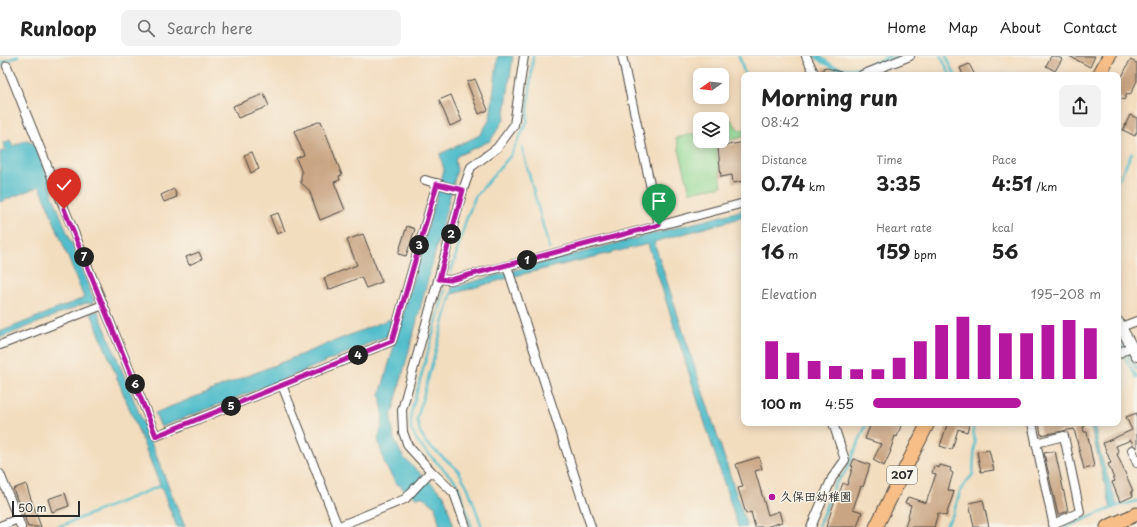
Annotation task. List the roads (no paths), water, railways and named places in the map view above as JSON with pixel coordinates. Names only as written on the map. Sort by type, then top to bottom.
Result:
[{"type":"main road","points":[[1101,72],[1109,56]]},
{"type":"main road","name":"207","points":[[876,527],[926,426]]},
{"type":"main road","points":[[1107,527],[1137,514]]},
{"type":"street","points":[[466,527],[454,493],[408,446],[403,432],[402,410],[439,279],[460,190],[471,167],[498,148],[514,125],[524,56]]},
{"type":"street","points":[[622,56],[659,225]]},
{"type":"street","points":[[806,56],[814,72]]},
{"type":"street","points":[[870,72],[910,56]]},
{"type":"street","points":[[7,66],[156,436],[392,341],[438,184]]},
{"type":"street","points":[[425,180],[460,190]]},
{"type":"street","points":[[439,279],[450,280],[507,267],[741,204]]},
{"type":"street","points":[[507,267],[591,527]]},
{"type":"street","points":[[0,345],[103,305]]},
{"type":"street","points":[[1121,324],[1137,321]]},
{"type":"street","points":[[1121,328],[1137,356]]},
{"type":"street","points":[[1121,352],[1131,346]]},
{"type":"street","points":[[282,385],[338,527],[405,499],[408,494],[431,471]]},
{"type":"street","points":[[811,527],[832,478],[845,460],[834,426]]},
{"type":"street","points":[[1033,426],[1036,443],[1053,526],[1080,512],[1066,443],[1064,436],[1036,443]]},
{"type":"street","points":[[1132,450],[1137,463]]},
{"type":"street","points":[[0,474],[21,527]]},
{"type":"street","points":[[0,526],[18,519]]},
{"type":"water","points":[[498,56],[513,56],[504,120],[490,141],[457,156],[455,161],[457,170],[391,418],[394,439],[403,457],[444,495],[454,527],[440,527],[435,506],[423,497],[415,497],[396,483],[385,465],[378,439],[382,426],[383,413],[380,395],[444,170],[440,154],[480,135],[490,119]]},
{"type":"water","points":[[10,140],[13,146],[26,140],[33,142],[52,186],[52,194],[94,300],[92,304],[86,303],[0,338],[0,332],[84,298],[40,186],[0,202],[0,152],[6,150],[3,143]]},
{"type":"water","points":[[741,211],[741,218],[654,242],[747,527],[738,527],[648,244],[515,276],[452,294],[451,288]]},
{"type":"water","points":[[98,311],[185,527],[177,527],[91,313]]},
{"type":"water","points":[[390,319],[391,323],[387,336],[287,378],[161,427],[155,413]]},
{"type":"water","points":[[1091,426],[1095,426],[1100,453],[1118,507],[1111,509]]},
{"type":"waterway","points":[[0,70],[2,63],[18,56]]},
{"type":"waterway","points":[[451,272],[466,220],[475,197],[511,155],[527,122],[533,56]]},
{"type":"waterway","points":[[739,56],[744,72]]},
{"type":"waterway","points":[[815,56],[826,64],[845,70],[865,68],[897,56]]},
{"type":"waterway","points":[[819,56],[832,65],[847,69],[862,67],[889,56]]},
{"type":"waterway","points":[[941,56],[949,72]]},
{"type":"waterway","points":[[946,56],[954,72]]},
{"type":"waterway","points":[[522,148],[549,248]]},
{"type":"waterway","points":[[1121,175],[1132,153]]},
{"type":"waterway","points":[[445,290],[411,413],[411,430],[419,444],[457,483],[472,527]]},
{"type":"waterway","points":[[452,291],[417,419],[420,432],[426,443],[458,470],[468,488],[482,527]]},
{"type":"waterway","points":[[1121,343],[1137,369]]},
{"type":"waterway","points":[[1121,351],[1137,378]]},
{"type":"waterway","points":[[818,527],[835,484],[846,471],[866,426]]},
{"type":"waterway","points":[[945,527],[953,514],[961,489],[973,474],[975,442],[972,426]]},
{"type":"waterway","points":[[58,527],[160,486]]},
{"type":"waterway","points":[[1065,527],[1115,507],[1137,501]]},
{"type":"place","name":"久保田幼稚園","points":[[772,497]]}]
